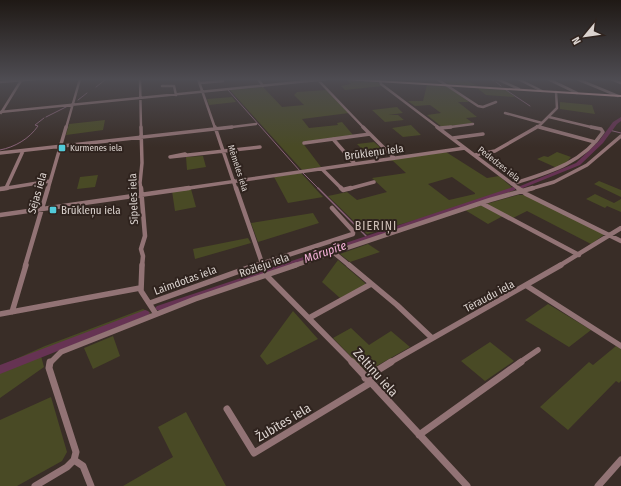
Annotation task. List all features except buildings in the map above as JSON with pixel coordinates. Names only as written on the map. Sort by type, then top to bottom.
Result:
[{"type":"street","points":[[1,113],[8,102]]},
{"type":"street","name":"Sējas iela","points":[[12,312],[73,102]]},
{"type":"street","points":[[1,113],[104,102]]},
{"type":"street","name":"Sīpeles iela","points":[[140,102],[142,163],[140,183],[143,195],[145,236],[141,249],[143,256],[140,288]]},
{"type":"street","name":"Mēmeles iela","points":[[206,102],[262,263]]},
{"type":"street","points":[[339,102],[394,158]]},
{"type":"street","name":"Pededzes iela","points":[[405,102],[522,192],[541,203],[621,240]]},
{"type":"street","points":[[472,102],[478,106],[496,102]]},
{"type":"street","points":[[474,155],[508,145],[524,133],[542,124],[557,108],[557,102]]},
{"type":"street","points":[[505,113],[542,124]]},
{"type":"street","points":[[512,184],[561,168],[570,163],[601,135],[602,130],[549,117]]},
{"type":"street","points":[[0,153],[256,124]]},
{"type":"street","points":[[440,128],[473,124]]},
{"type":"street","points":[[537,126],[595,142]]},
{"type":"street","points":[[304,143],[370,134]]},
{"type":"street","points":[[453,138],[483,134]]},
{"type":"street","name":"Rožleju iela","points":[[74,460],[76,452],[49,368],[50,362],[61,352],[156,314],[266,274],[482,203],[554,182],[579,170],[621,136]]},
{"type":"street","points":[[333,139],[355,164]]},
{"type":"street","points":[[185,154],[260,147]]},
{"type":"street","name":"Brūkleņu iela","points":[[0,215],[465,148]]},
{"type":"street","points":[[6,188],[23,151]]},
{"type":"street","points":[[322,169],[343,190],[374,182]]},
{"type":"street","points":[[0,189],[50,181]]},
{"type":"street","points":[[482,203],[579,255]]},
{"type":"street","name":"Laimdotas iela","points":[[150,303],[262,263],[353,234],[353,231],[332,208]]},
{"type":"street","name":"Tēraudu iela","points":[[367,380],[432,338],[528,286],[621,228]]},
{"type":"street","points":[[333,252],[432,338]]},
{"type":"street","name":"Zeltiņu iela","points":[[266,274],[467,486]]},
{"type":"street","points":[[309,318],[371,284]]},
{"type":"street","points":[[528,286],[621,346]]},
{"type":"street","points":[[0,314],[140,288],[156,314]]},
{"type":"street","points":[[419,436],[538,350]]},
{"type":"street","name":"Žubītes iela","points":[[227,409],[254,453],[367,380]]},
{"type":"street","points":[[35,486],[67,467],[74,460],[83,466],[91,486]]},
{"type":"street","points":[[598,486],[621,460]]},
{"type":"green space","points":[[208,102],[236,102],[209,105]]},
{"type":"green space","points":[[241,102],[277,102],[282,107],[304,105],[301,102],[338,102],[349,113],[302,119],[309,128],[338,125],[337,123],[342,122],[353,135],[302,142],[321,167],[302,170]]},
{"type":"green space","points":[[409,102],[469,102],[458,102],[477,117],[466,118],[473,123],[442,127],[427,115],[441,113],[430,105],[415,106]]},
{"type":"green space","points":[[560,102],[592,105],[595,114],[560,109]]},
{"type":"green space","points":[[397,107],[403,113],[388,115],[398,115],[404,120],[385,122],[372,110]]},
{"type":"green space","points":[[105,120],[103,130],[66,135],[69,124]]},
{"type":"green space","points":[[411,125],[421,135],[403,137],[392,128]]},
{"type":"green space","points":[[374,142],[382,149],[364,151],[357,144]]},
{"type":"green space","points":[[446,152],[487,178],[499,176],[515,190],[512,191],[513,192],[367,234],[328,196],[347,192],[357,200],[387,192],[372,178],[406,173],[393,161],[388,160]],"holes":[[[452,177],[475,193],[449,200],[428,184]]]},
{"type":"green space","points":[[557,152],[571,157],[565,164],[557,168],[537,159],[544,156],[548,157]]},
{"type":"green space","points":[[203,156],[206,167],[187,170],[186,157]]},
{"type":"green space","points":[[301,173],[323,197],[288,203],[274,177]]},
{"type":"green space","points":[[98,175],[95,187],[77,189],[80,177]]},
{"type":"green space","points":[[599,181],[621,190],[621,197],[594,184]]},
{"type":"green space","points":[[191,189],[196,207],[175,211],[172,191]]},
{"type":"green space","points":[[595,194],[614,203],[621,199],[621,212],[607,206],[605,208],[586,199]]},
{"type":"green space","points":[[518,195],[526,195],[605,234],[591,244],[527,211],[513,218],[503,216],[488,224],[465,210]]},
{"type":"green space","points":[[313,213],[319,223],[258,242],[251,223]]},
{"type":"green space","points":[[248,238],[251,243],[195,259],[193,249]]},
{"type":"green space","points":[[368,244],[380,252],[350,262],[340,254]]},
{"type":"green space","points":[[338,260],[365,283],[365,285],[340,298],[322,282]]},
{"type":"green space","points":[[548,304],[591,330],[569,347],[525,320]]},
{"type":"green space","points":[[143,309],[151,313],[41,356],[44,367],[0,398],[0,366],[45,346]]},
{"type":"green space","points":[[293,311],[318,339],[267,365],[260,356]]},
{"type":"green space","points":[[351,328],[369,345],[391,331],[410,347],[366,372],[333,338]]},
{"type":"green space","points":[[113,336],[120,356],[93,369],[84,348]]},
{"type":"green space","points":[[490,342],[514,361],[485,381],[461,361]]},
{"type":"green space","points":[[616,346],[621,349],[621,381],[619,383],[616,381],[568,430],[540,407],[589,362],[593,365]]},
{"type":"green space","points":[[51,397],[67,452],[62,461],[17,486],[0,486],[0,420]]},
{"type":"green space","points":[[186,412],[226,486],[123,486],[173,457],[158,427]]},
{"type":"waterway","points":[[238,102],[300,171]]},
{"type":"waterway","points":[[524,102],[530,106]]},
{"type":"waterway","points":[[46,117],[68,106]]},
{"type":"waterway","points":[[0,150],[16,145],[26,139],[38,126],[35,125],[44,118]]},
{"type":"waterway","name":"Mārupīte","points":[[521,187],[578,164],[601,142],[615,123],[621,119]]},
{"type":"waterway","points":[[609,130],[621,133]]},
{"type":"waterway","points":[[303,173],[368,238]]},
{"type":"waterway","name":"Mārupīte","points":[[160,308],[513,189]]},
{"type":"waterway","name":"Mārupīte","points":[[0,370],[145,313]]},
{"type":"place","name":"Kurmenes iela","points":[[62,148]]},
{"type":"place","name":"Brūkleņu iela","points":[[53,210]]},
{"type":"district","name":"BIERIŅI","points":[[376,226]]}]
